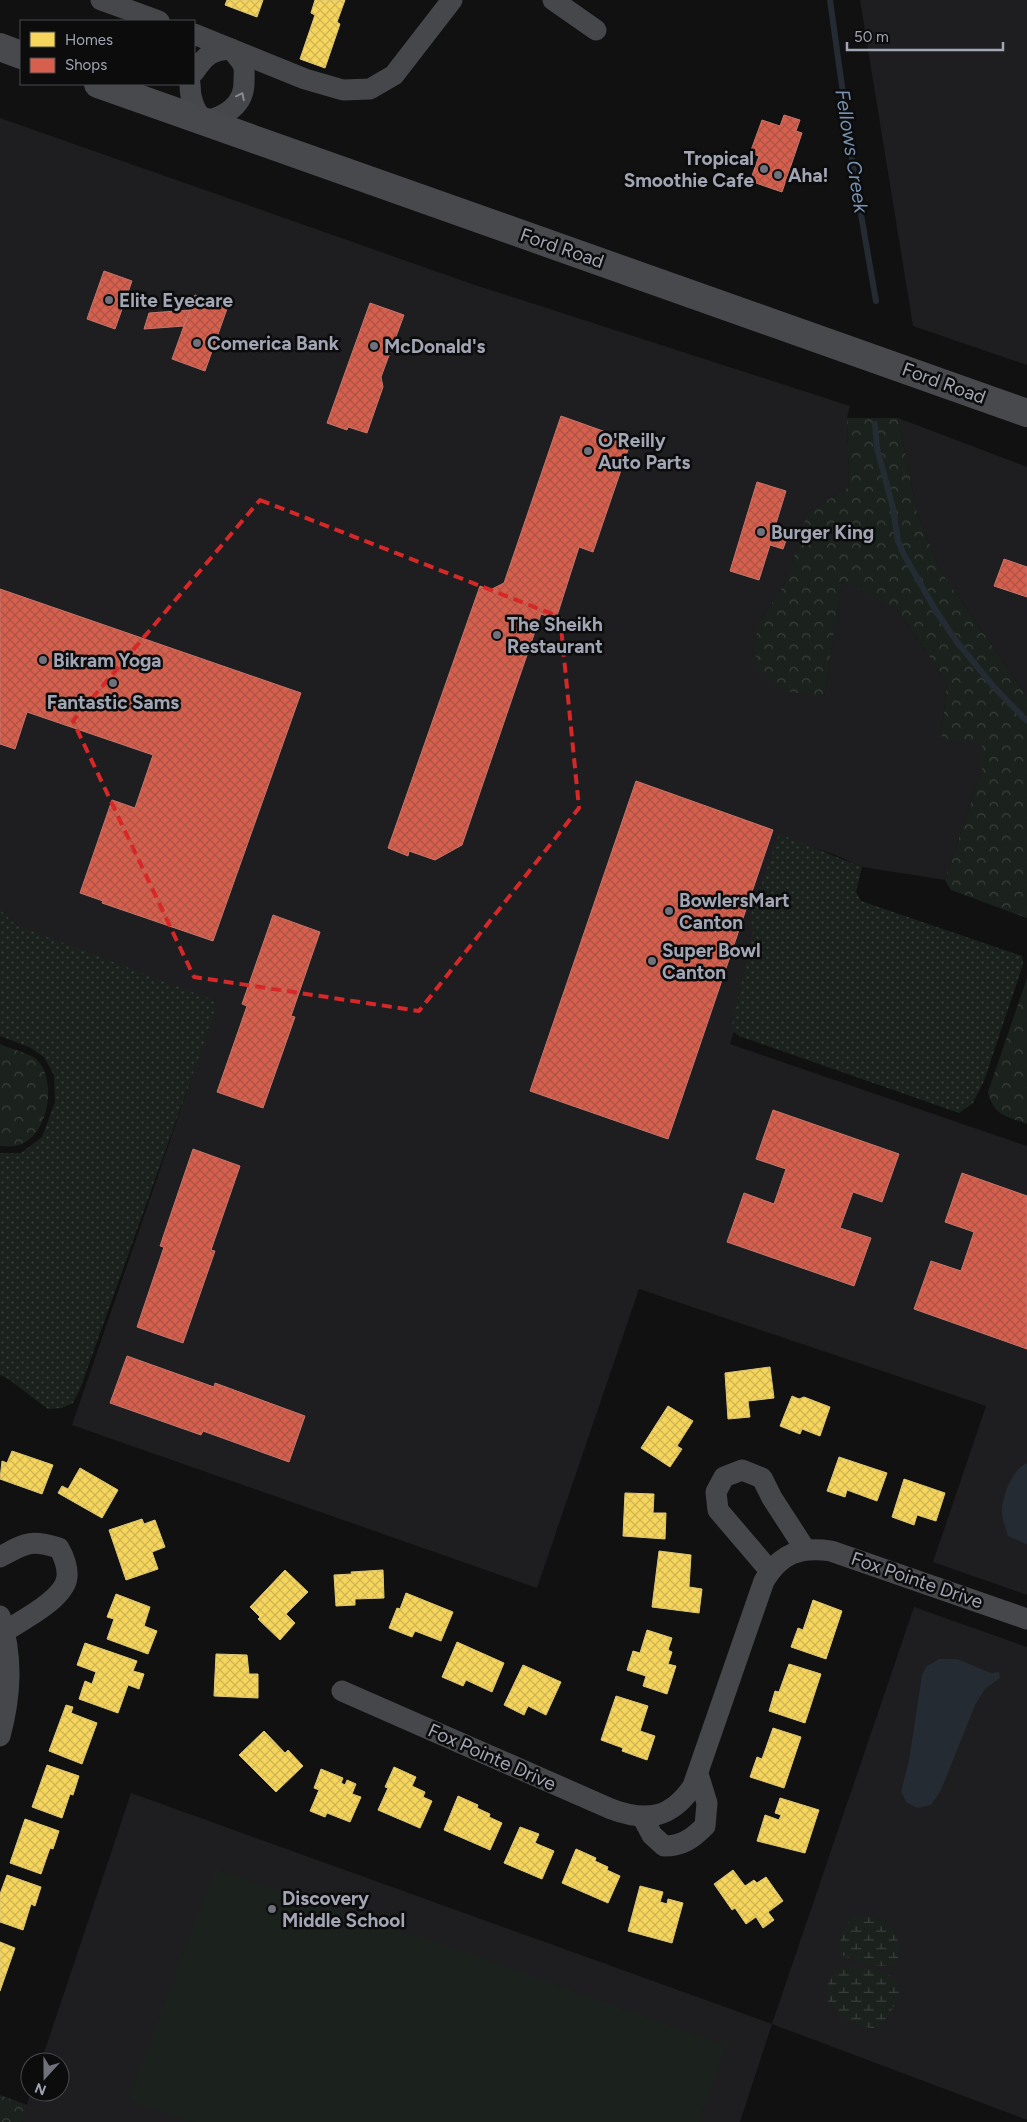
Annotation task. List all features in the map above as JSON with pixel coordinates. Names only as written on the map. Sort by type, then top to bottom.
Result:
[{"type":"main road","points":[[0,47],[20,55]]},
{"type":"main road","name":"Ford Road","points":[[101,85],[1027,412]]},
{"type":"street","points":[[101,0],[156,20]]},
{"type":"street","points":[[195,34],[305,79],[343,90],[370,89],[394,75],[452,0]]},
{"type":"street","points":[[553,0],[596,30]]},
{"type":"street","points":[[195,71],[203,59],[216,50],[231,50]]},
{"type":"street","points":[[190,85],[191,98],[195,110],[203,121],[216,119],[229,112],[239,102],[245,89],[244,66],[231,50]]},
{"type":"street","points":[[698,1774],[707,1803],[705,1826],[693,1838],[676,1846],[664,1846],[652,1835],[643,1818],[662,1814],[674,1807],[685,1797],[698,1774],[762,1586],[770,1571],[789,1555],[805,1549],[772,1498],[762,1478],[742,1470],[724,1478],[716,1492],[718,1510],[770,1571]]},
{"type":"street","points":[[0,1557],[22,1545],[40,1542],[59,1548],[65,1560],[67,1578],[62,1591],[43,1607],[2,1624],[10,1660],[10,1680],[6,1714],[0,1736]]},
{"type":"street","name":"Fox Pointe Drive","points":[[805,1549],[831,1551],[1027,1619]]},
{"type":"street","name":"Fox Pointe Drive","points":[[342,1692],[611,1809],[643,1818]]},
{"type":"highlighted area","points":[[260,500],[560,617],[579,808],[419,1011],[194,977],[73,721]]},
{"type":"shaded area","points":[[860,0],[1027,0],[1027,365],[913,326]]},
{"type":"shaded area","points":[[0,118],[472,284],[850,406],[847,418],[849,487],[807,513],[787,580],[757,626],[824,697],[842,579],[898,610],[947,683],[941,740],[982,741],[982,769],[945,880],[862,867],[833,854],[798,843],[730,1044],[1027,1146],[1027,1595],[933,1562],[986,1406],[639,1289],[537,1588],[72,1425],[215,1010],[20,935],[0,912]]},
{"type":"shaded area","points":[[898,418],[1027,467],[1027,697],[940,570],[917,513]]},
{"type":"shaded area","points":[[1027,1463],[1026,1544],[1008,1536],[1002,1513],[1004,1497],[1009,1483],[1017,1471]]},
{"type":"shaded area","points":[[914,1607],[1027,1647],[1027,2120],[772,2024]]},
{"type":"shaded area","points":[[939,1659],[957,1659],[991,1673],[999,1672],[1000,1678],[985,1689],[975,1705],[941,1790],[931,1805],[918,1808],[907,1803],[901,1792],[909,1760],[922,1675],[927,1666]]},
{"type":"shaded area","name":"Discovery Middle School","points":[[131,1793],[772,2024],[740,2122],[21,2122],[28,2102],[70,2102],[70,2052],[44,2052]]},
{"type":"green space","points":[[847,418],[898,418],[917,513],[940,570],[1027,697],[1027,918],[951,890],[945,880],[982,769],[982,742],[941,741],[947,683],[898,610],[842,580],[824,697],[784,691],[756,666],[757,626],[787,580],[807,513],[849,487]]},
{"type":"green space","points":[[779,834],[862,867],[856,892],[861,901],[1022,956],[1023,964],[984,1081],[973,1103],[959,1113],[739,1036],[731,1029],[753,932],[750,917]]},
{"type":"green space","points":[[0,910],[16,925],[213,1000],[216,1010],[80,1389],[73,1403],[62,1408],[48,1409],[7,1378],[0,1375],[0,1153],[21,1153],[42,1137],[55,1102],[54,1075],[44,1057],[29,1047],[0,1036]]},
{"type":"green space","points":[[1027,978],[1027,1124],[1007,1117],[997,1111],[988,1092]]},
{"type":"green space","points":[[0,1044],[28,1054],[36,1059],[43,1068],[47,1080],[47,1106],[43,1119],[37,1131],[29,1140],[15,1146],[0,1146]]},
{"type":"green space","name":"Discovery Middle School","points":[[215,1869],[473,1955],[726,2046],[699,2122],[194,2122],[129,2100]]},
{"type":"green space","points":[[852,1916],[872,1917],[880,1920],[892,1929],[896,1935],[899,1949],[896,1964],[876,1966],[842,1955],[841,1939]]},
{"type":"green space","points":[[842,1967],[878,1971],[887,1974],[899,1985],[896,2002],[879,2028],[856,2024],[842,2016],[826,1998],[829,1980]]},
{"type":"green space","points":[[0,2095],[27,2105],[21,2122],[0,2122]]},
{"type":"building: Homes","points":[[227,0],[263,0],[257,17],[225,5]]},
{"type":"building: Homes","points":[[315,0],[345,0],[337,22],[340,24],[325,68],[300,59],[315,15],[311,13]]},
{"type":"building: Homes","points":[[770,1367],[774,1398],[748,1401],[750,1417],[728,1419],[725,1373]]},
{"type":"building: Homes","points":[[792,1396],[799,1399],[804,1397],[830,1407],[820,1436],[802,1429],[800,1434],[780,1426]]},
{"type":"building: Homes","points":[[668,1406],[693,1421],[677,1446],[682,1449],[670,1467],[641,1448]]},
{"type":"building: Homes","points":[[12,1451],[53,1465],[42,1494],[0,1479],[2,1461],[7,1463]]},
{"type":"building: Homes","points":[[839,1457],[887,1473],[877,1501],[847,1490],[845,1497],[827,1491]]},
{"type":"building: Homes","points":[[80,1468],[118,1490],[102,1518],[58,1493],[62,1486],[68,1489]]},
{"type":"building: Homes","points":[[904,1479],[945,1493],[936,1521],[917,1515],[914,1525],[892,1517]]},
{"type":"building: Homes","points":[[625,1493],[654,1494],[653,1513],[666,1513],[665,1539],[623,1536]]},
{"type":"building: Homes","points":[[142,1519],[144,1524],[155,1520],[165,1547],[152,1552],[158,1569],[126,1580],[109,1530]]},
{"type":"building: Homes","points":[[659,1551],[691,1555],[689,1587],[702,1589],[699,1613],[652,1607]]},
{"type":"building: Homes","points":[[285,1570],[308,1592],[286,1614],[295,1623],[280,1640],[258,1619],[260,1617],[250,1607]]},
{"type":"building: Homes","points":[[383,1570],[384,1598],[355,1599],[355,1605],[336,1606],[334,1575]]},
{"type":"building: Homes","points":[[406,1593],[453,1612],[441,1641],[415,1631],[412,1637],[389,1628],[397,1608],[400,1609]]},
{"type":"building: Homes","points":[[116,1594],[150,1607],[144,1626],[157,1631],[148,1654],[107,1639],[114,1619],[107,1617]]},
{"type":"building: Homes","points":[[813,1600],[842,1611],[826,1659],[791,1647],[798,1628],[803,1630]]},
{"type":"building: Homes","points":[[647,1630],[672,1638],[668,1650],[672,1652],[668,1664],[676,1666],[667,1694],[643,1686],[646,1676],[627,1670],[633,1651],[640,1653]]},
{"type":"building: Homes","points":[[457,1642],[504,1663],[492,1692],[466,1680],[463,1686],[442,1677]]},
{"type":"building: Homes","points":[[85,1643],[137,1661],[133,1671],[144,1674],[139,1689],[128,1685],[118,1713],[79,1699],[85,1681],[92,1684],[96,1672],[77,1665]]},
{"type":"building: Homes","points":[[216,1654],[247,1655],[249,1674],[258,1674],[258,1698],[214,1696]]},
{"type":"building: Homes","points":[[789,1664],[821,1674],[805,1723],[769,1711],[775,1691],[779,1692]]},
{"type":"building: Homes","points":[[523,1665],[561,1682],[546,1715],[528,1706],[524,1715],[504,1705]]},
{"type":"building: Homes","points":[[616,1696],[648,1706],[640,1731],[655,1736],[647,1760],[622,1751],[623,1748],[601,1740]]},
{"type":"building: Homes","points":[[66,1705],[73,1707],[71,1713],[97,1723],[82,1764],[49,1751]]},
{"type":"building: Homes","points":[[773,1728],[801,1737],[784,1788],[750,1777],[757,1757],[762,1759]]},
{"type":"building: Homes","points":[[264,1731],[285,1753],[288,1750],[303,1766],[276,1792],[239,1755]]},
{"type":"building: Homes","points":[[47,1765],[79,1776],[73,1795],[70,1794],[62,1818],[32,1807]]},
{"type":"building: Homes","points":[[394,1767],[416,1777],[412,1786],[425,1792],[423,1797],[432,1801],[420,1828],[378,1810],[388,1788],[385,1787]]},
{"type":"building: Homes","points":[[321,1769],[343,1778],[341,1783],[345,1785],[347,1780],[356,1784],[352,1794],[361,1797],[350,1822],[327,1813],[325,1817],[310,1811],[319,1790],[314,1788]]},
{"type":"building: Homes","points":[[458,1796],[478,1805],[477,1808],[490,1814],[489,1817],[502,1823],[490,1850],[444,1830]]},
{"type":"building: Homes","points":[[780,1798],[819,1810],[805,1853],[757,1841],[765,1815],[779,1820],[781,1815],[775,1813]]},
{"type":"building: Homes","points":[[25,1819],[59,1831],[53,1849],[50,1848],[41,1874],[10,1863]]},
{"type":"building: Homes","points":[[520,1827],[539,1834],[535,1843],[554,1851],[542,1879],[504,1863]]},
{"type":"building: Homes","points":[[576,1849],[596,1858],[595,1861],[608,1867],[607,1870],[620,1876],[608,1903],[562,1883]]},
{"type":"building: Homes","points":[[733,1870],[745,1886],[754,1880],[757,1883],[766,1877],[783,1901],[768,1912],[774,1920],[763,1928],[756,1917],[746,1924],[735,1908],[732,1910],[714,1884]]},
{"type":"building: Homes","points":[[7,1875],[41,1887],[35,1906],[31,1904],[23,1930],[0,1922],[0,1894]]},
{"type":"building: Homes","points":[[640,1886],[663,1892],[660,1902],[667,1904],[668,1899],[683,1903],[672,1943],[628,1931]]},
{"type":"building: Homes","points":[[0,1942],[15,1948],[0,1991]]},
{"type":"building: Shops","points":[[784,115],[800,120],[796,131],[802,133],[782,192],[750,181],[759,156],[750,153],[762,120],[780,126]]},
{"type":"building: Shops","name":"Elite Eyecare","points":[[104,271],[132,281],[115,329],[87,319]]},
{"type":"building: Shops","name":"Comerica Bank","points":[[195,295],[228,306],[205,371],[172,359]]},
{"type":"building: Shops","name":"McDonald's","points":[[370,303],[404,315],[381,377],[383,387],[367,433],[348,427],[347,430],[327,423]]},
{"type":"building: Shops","points":[[190,310],[184,326],[144,329],[149,313]]},
{"type":"building: Shops","points":[[561,416],[631,441],[593,552],[579,547],[556,619],[541,614],[462,845],[435,860],[409,851],[408,856],[388,848],[480,586],[490,590],[504,583]]},
{"type":"building: Shops","name":"Burger King","points":[[757,482],[786,491],[774,530],[788,535],[783,549],[770,545],[759,580],[730,571]]},
{"type":"building: Shops","points":[[1004,559],[1027,567],[1027,597],[994,586]]},
{"type":"building: Shops","points":[[0,589],[301,693],[213,941],[102,903],[103,901],[80,893],[112,800],[135,808],[153,755],[27,712],[15,749],[0,744]]},
{"type":"building: Shops","name":"Super Bowl Canton","points":[[636,781],[773,830],[668,1139],[530,1091]]},
{"type":"building: Shops","points":[[273,915],[320,932],[291,1016],[295,1017],[263,1108],[217,1092],[247,1006],[242,1004]]},
{"type":"building: Shops","points":[[773,1110],[899,1154],[882,1202],[853,1192],[840,1228],[871,1238],[854,1286],[727,1242],[744,1193],[774,1204],[786,1169],[756,1159]]},
{"type":"building: Shops","points":[[193,1149],[240,1166],[211,1250],[215,1251],[183,1343],[137,1327],[164,1247],[160,1246]]},
{"type":"building: Shops","points":[[962,1173],[1027,1196],[1027,1349],[914,1309],[931,1261],[961,1271],[974,1232],[945,1222]]},
{"type":"building: Shops","points":[[127,1356],[214,1387],[215,1383],[305,1416],[289,1462],[203,1431],[201,1435],[110,1403]]},
{"type":"waterway","name":"Fellows Creek","points":[[830,0],[855,180],[876,301]]},
{"type":"waterway","name":"Fellows Creek","points":[[875,424],[877,448],[893,508],[898,541],[903,553],[936,611],[957,642],[994,687],[1027,721]]},
{"type":"place","name":"Tropical Smoothie Cafe","points":[[764,169]]},
{"type":"place","name":"Aha!","points":[[778,175]]},
{"type":"place","name":"Elite Eyecare","points":[[109,300]]},
{"type":"place","name":"Comerica Bank","points":[[197,343]]},
{"type":"place","name":"McDonald's","points":[[374,346]]},
{"type":"place","name":"O'Reilly Auto Parts","points":[[588,451]]},
{"type":"place","name":"Burger King","points":[[761,532]]},
{"type":"place","name":"The Sheikh Restaurant","points":[[497,635]]},
{"type":"place","name":"Bikram Yoga","points":[[43,660]]},
{"type":"place","name":"Fantastic Sams","points":[[113,683]]},
{"type":"place","name":"BowlersMart Canton","points":[[669,911]]},
{"type":"place","name":"Super Bowl Canton","points":[[652,961]]},
{"type":"place","name":"Discovery Middle School","points":[[272,1909]]}]
